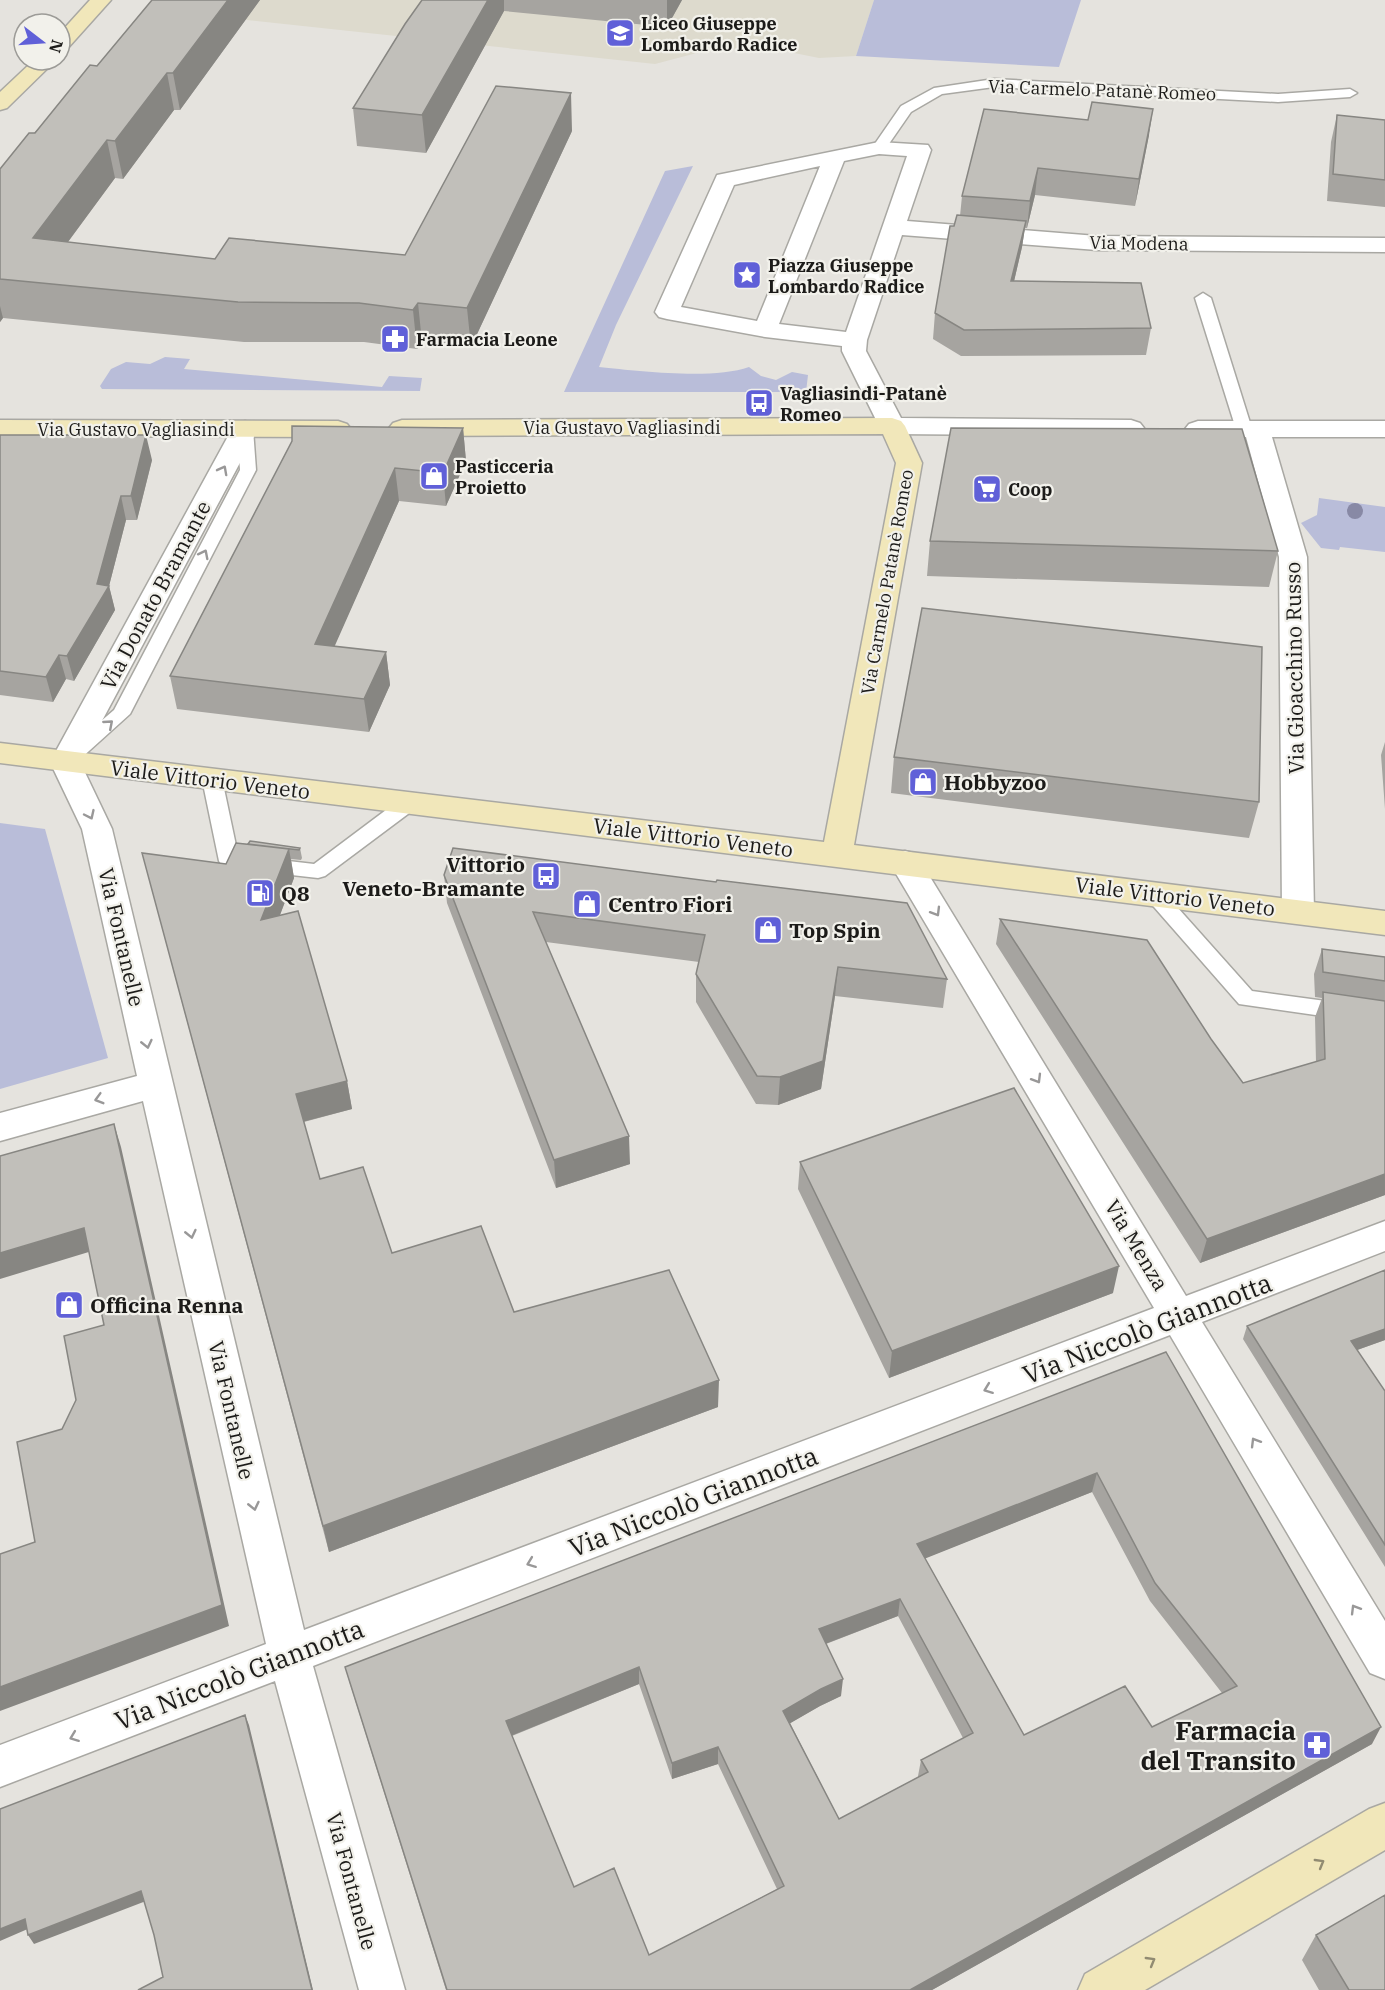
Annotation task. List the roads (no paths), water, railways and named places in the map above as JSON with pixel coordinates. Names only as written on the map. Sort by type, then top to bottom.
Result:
[{"type":"main road","points":[[72,32],[101,0]]},
{"type":"main road","points":[[0,104],[33,72]]},
{"type":"main road","name":"Via Gustavo Vagliasindi","points":[[0,428],[892,426]]},
{"type":"main road","name":"Via Carmelo Patanè Romeo","points":[[837,854],[909,463],[892,426]]},
{"type":"main road","name":"Viale Vittorio Veneto","points":[[0,753],[905,862],[1385,923]]},
{"type":"main road","points":[[1101,1990],[1385,1825]]},
{"type":"street","points":[[879,148],[920,150],[855,340],[765,330],[667,312],[725,180],[879,148]]},
{"type":"street","points":[[765,330],[835,156]]},
{"type":"street","name":"Via Modena","points":[[893,227],[1097,243],[1385,244]]},
{"type":"street","name":"Via Carmelo Patanè Romeo","points":[[855,340],[854,351],[892,426]]},
{"type":"street","name":"Via Gustavo Vagliasindi","points":[[892,426],[1385,429]]},
{"type":"street","name":"Via Donato Bramante","points":[[65,762],[245,429]]},
{"type":"street","name":"Via Gioacchino Russo","points":[[1251,429],[1293,557],[1298,912]]},
{"type":"street","name":"Via Fontanelle","points":[[65,762],[97,829],[289,1655],[382,1990]]},
{"type":"street","name":"Via Menza","points":[[905,862],[1385,1659]]},
{"type":"street","points":[[0,1127],[156,1084]]},
{"type":"street","name":"Via Niccolò Giannotta","points":[[0,1766],[1385,1236]]},
{"type":"lane","name":"Via Carmelo Patanè Romeo","points":[[879,148],[906,109],[939,91],[994,83],[1278,98],[1350,93]]},
{"type":"lane","points":[[1203,298],[1251,429]]},
{"type":"lane","points":[[212,780],[229,861],[318,871],[409,803]]},
{"type":"lane","points":[[1154,894],[1246,998],[1385,1017]]},
{"type":"place","name":"Liceo Giuseppe Lombardo Radice","points":[[620,33]]},
{"type":"place","name":"Piazza Giuseppe Lombardo Radice","points":[[747,275]]},
{"type":"place","name":"Farmacia Leone","points":[[395,339]]},
{"type":"place","name":"Vagliasindi-Patanè Romeo","points":[[759,403]]},
{"type":"place","name":"Pasticceria Proietto","points":[[434,476]]},
{"type":"place","name":"Coop","points":[[987,489]]},
{"type":"place","name":"Hobbyzoo","points":[[923,782]]},
{"type":"place","name":"Vittorio Veneto-Bramante","points":[[546,876]]},
{"type":"place","name":"Q8","points":[[260,893]]},
{"type":"place","name":"Centro Fiori","points":[[587,904]]},
{"type":"place","name":"Top Spin","points":[[768,930]]},
{"type":"place","name":"Officina Renna","points":[[69,1305]]},
{"type":"place","name":"Farmacia del Transito","points":[[1317,1745]]}]
